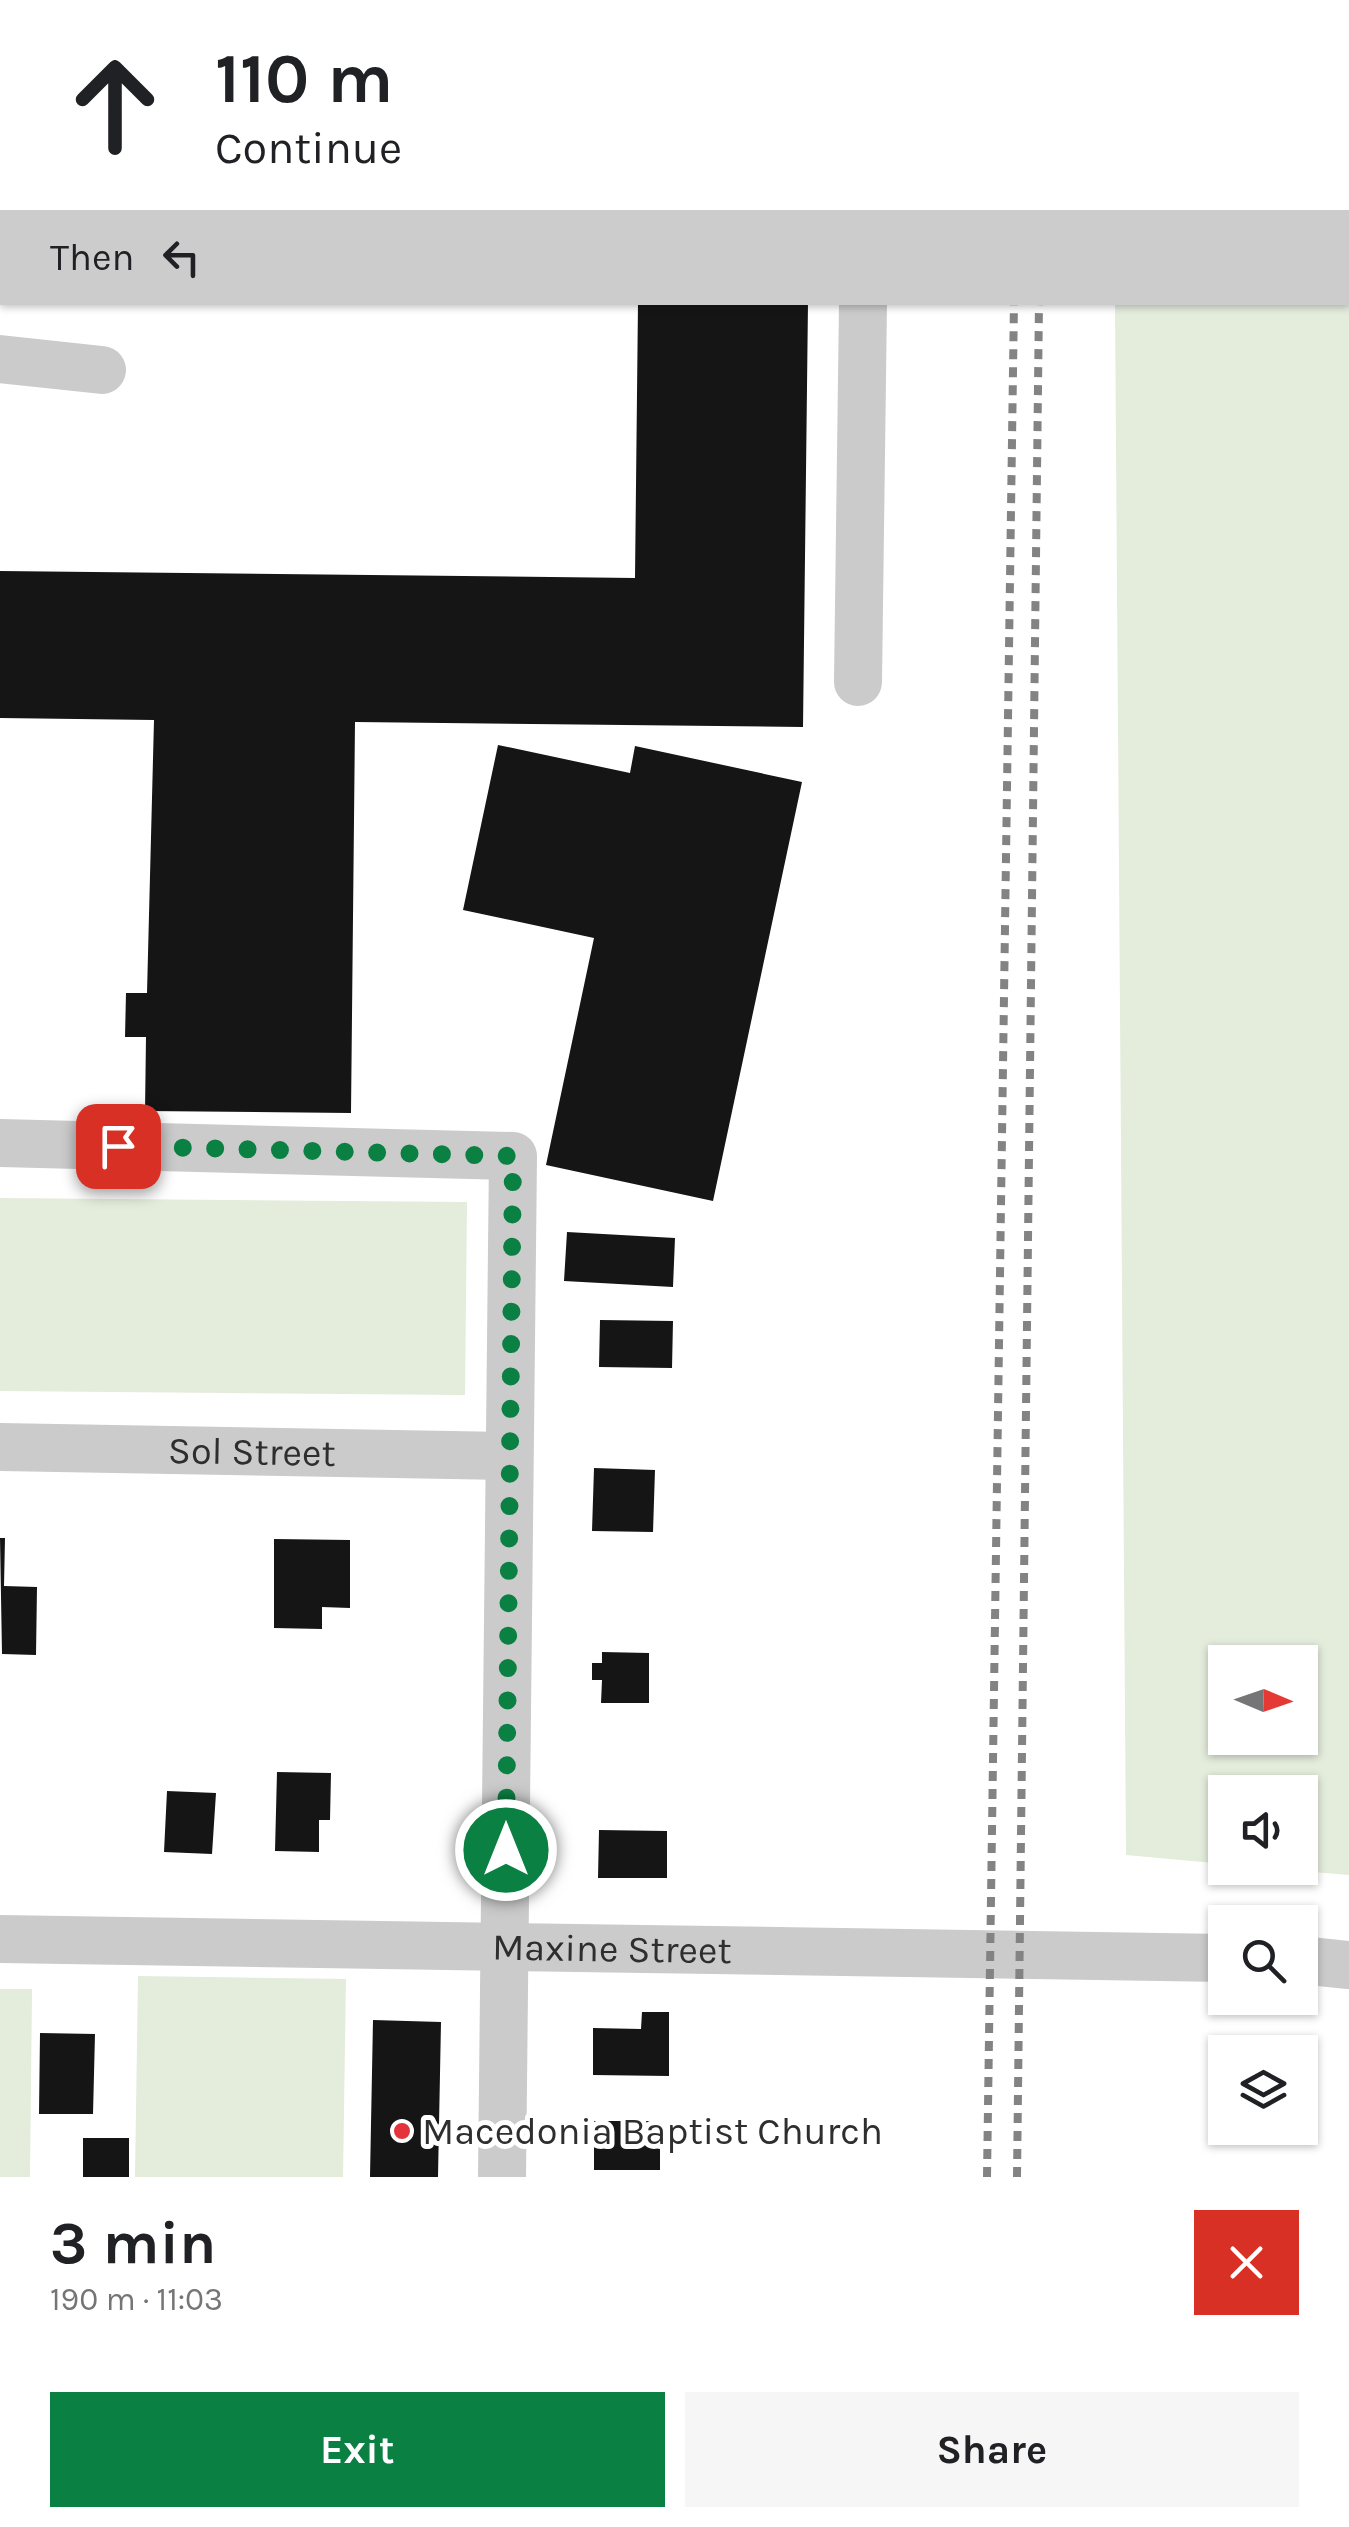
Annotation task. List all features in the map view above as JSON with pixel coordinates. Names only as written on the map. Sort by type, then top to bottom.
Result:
[{"type":"street","points":[[858,682],[863,305]]},
{"type":"street","points":[[0,360],[102,370]]},
{"type":"street","points":[[0,1144],[513,1156],[506,1456],[502,2177]]},
{"type":"street","name":"Sol Street","points":[[0,1447],[506,1456]]},
{"type":"street","name":"Maxine Street","points":[[0,1940],[1208,1958]]},
{"type":"street","points":[[1318,1962],[1349,1965]]},
{"type":"green space","points":[[1115,305],[1349,305],[1349,1875],[1318,1872],[1318,1775],[1208,1775],[1208,1862],[1126,1855]]},
{"type":"green space","points":[[0,1198],[467,1202],[465,1395],[0,1391]]},
{"type":"green space","points":[[138,1976],[346,1979],[343,2177],[135,2177]]},
{"type":"green space","points":[[0,1989],[32,1989],[30,2177],[0,2177]]},
{"type":"building","points":[[638,305],[808,305],[803,727],[355,722],[351,1113],[145,1111],[146,1037],[125,1037],[126,993],[147,993],[154,720],[0,718],[0,571],[635,578]]},
{"type":"building","points":[[498,745],[630,773],[635,746],[802,782],[713,1201],[546,1165],[594,938],[463,910]]},
{"type":"building","points":[[567,1232],[675,1238],[673,1287],[564,1281]]},
{"type":"building","points":[[600,1320],[673,1321],[672,1368],[599,1367]]},
{"type":"building","points":[[594,1468],[655,1470],[653,1532],[592,1531]]},
{"type":"building","points":[[0,1538],[5,1538],[4,1586],[37,1587],[36,1655],[2,1654]]},
{"type":"building","points":[[274,1539],[350,1540],[350,1608],[322,1607],[322,1629],[274,1628]]},
{"type":"building","points":[[602,1652],[649,1653],[649,1703],[601,1703],[602,1680],[592,1680],[592,1663],[602,1663]]},
{"type":"building","points":[[277,1772],[331,1773],[330,1820],[319,1820],[319,1852],[275,1851]]},
{"type":"building","points":[[167,1791],[216,1793],[212,1854],[164,1852]]},
{"type":"building","points":[[599,1830],[667,1831],[667,1878],[598,1878]]},
{"type":"building","points":[[642,2012],[669,2012],[669,2076],[593,2075],[593,2028],[641,2029]]},
{"type":"building","points":[[373,2020],[441,2022],[438,2177],[370,2177]]},
{"type":"building","points":[[40,2033],[95,2034],[93,2114],[39,2114]]},
{"type":"building","points":[[594,2121],[660,2121],[660,2170],[594,2170]]},
{"type":"building","points":[[83,2138],[129,2138],[129,2177],[83,2177]]},
{"type":"railway","points":[[987,2177],[1014,305]]},
{"type":"railway","points":[[1017,2177],[1039,305]]},
{"type":"place","name":"Macedonia Baptist Church","points":[[402,2131]]},
{"type":"route","points":[[118,1146],[513,1156],[506,1456],[506,1850]]}]
